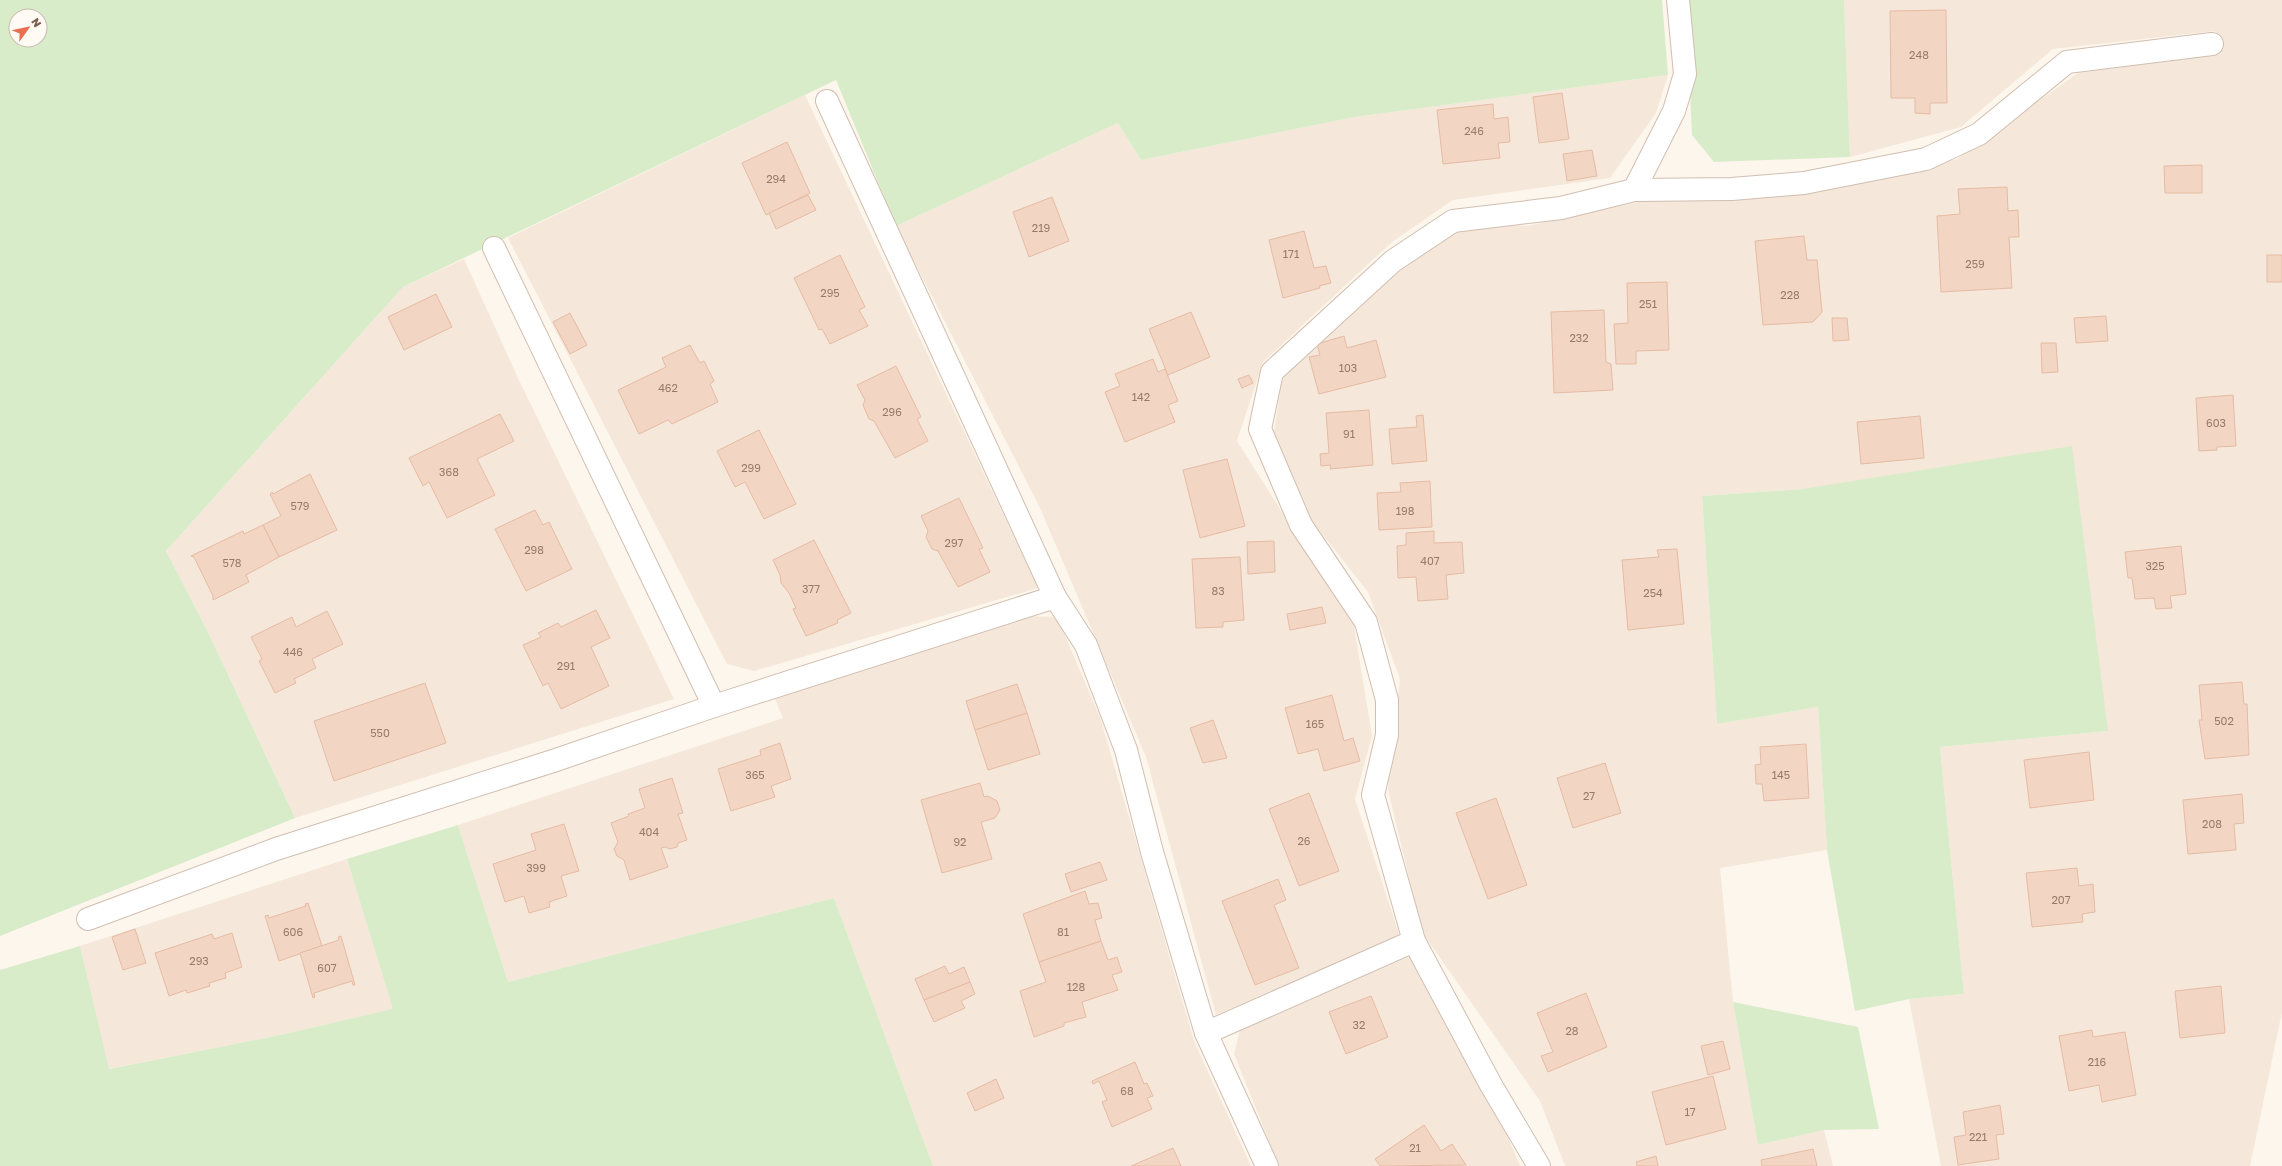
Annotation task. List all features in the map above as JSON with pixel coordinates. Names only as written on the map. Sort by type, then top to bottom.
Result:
[{"type":"street","points":[[1634,190],[1674,111],[1685,74],[1678,0]]},
{"type":"street","points":[[1539,1166],[1491,1085],[1414,941],[1373,795],[1387,736],[1386,700],[1366,622],[1301,525],[1260,429],[1272,372],[1393,261],[1453,221],[1561,208],[1634,190],[1732,189],[1804,183],[1926,160],[1979,134],[2067,62],[2212,44]]},
{"type":"street","points":[[827,101],[1055,597],[1086,646],[1126,750],[1152,852],[1206,1033],[1267,1166]]},
{"type":"street","points":[[494,248],[714,706]]},
{"type":"street","points":[[88,919],[276,849],[553,761],[714,706],[1055,597]]},
{"type":"street","points":[[1206,1033],[1414,941]]},
{"type":"shaded area","points":[[1844,0],[2282,0],[2282,1012],[2250,1166],[1941,1166],[1909,999],[1964,994],[1940,747],[2108,731],[1803,489],[1702,496],[1717,724],[1818,707],[1827,850],[1720,868],[1733,1002],[1758,1145],[1824,1130],[1833,1166],[1565,1166],[1540,1101],[1422,932],[1388,790],[1400,679],[1368,592],[1307,515],[1273,439],[1283,372],[1439,237],[1472,223],[1527,226],[1648,200],[1684,190],[1812,193],[1957,159],[2078,73],[2221,54],[2215,31],[2053,49],[1961,127],[1850,157]]},
{"type":"shaded area","points":[[1668,75],[1656,113],[1610,178],[1453,200],[1392,242],[1263,362],[1237,441],[1354,626],[1372,736],[1355,799],[1400,937],[1216,1015],[1146,757],[1040,508],[896,226],[1118,123],[1141,160],[1355,117]]},
{"type":"shaded area","points":[[805,95],[1038,588],[754,671],[727,664],[508,238]]},
{"type":"shaded area","points":[[464,259],[518,378],[674,699],[295,818],[208,632],[166,551],[403,287]]},
{"type":"shaded area","points":[[1020,616],[1057,617],[1100,717],[1194,1041],[1251,1166],[933,1166],[834,898],[508,982],[458,825],[783,718],[775,699]]},
{"type":"shaded area","points":[[347,859],[394,1009],[280,1035],[108,1069],[80,946]]},
{"type":"shaded area","points":[[1409,957],[1508,1137],[1520,1166],[1279,1166],[1234,1054],[1240,1029]]},
{"type":"green space","points":[[0,0],[1662,0],[1668,75],[1355,117],[1141,160],[1118,123],[896,226],[836,80],[403,287],[166,551],[208,632],[295,818],[0,936]]},
{"type":"green space","points":[[1686,0],[1844,0],[1850,157],[1714,162],[1692,135]]},
{"type":"green space","points":[[2072,446],[2108,731],[1940,747],[1964,994],[1909,999],[1855,1011],[1827,850],[1818,707],[1717,724],[1702,496],[1803,489]]},
{"type":"green space","points":[[458,825],[508,982],[834,898],[933,1166],[0,1166],[0,970],[80,946],[109,1069],[280,1035],[393,1009],[347,859]]},
{"type":"green space","points":[[1733,1002],[1858,1027],[1879,1129],[1824,1130],[1758,1145]]},
{"type":"building","points":[[1946,10],[1947,103],[1930,103],[1930,114],[1915,113],[1915,98],[1891,98],[1890,11]]},
{"type":"building","points":[[1562,93],[1569,139],[1539,143],[1533,97]]},
{"type":"building","points":[[1493,104],[1494,119],[1508,117],[1510,142],[1498,143],[1500,158],[1443,164],[1437,110]]},
{"type":"building","points":[[787,142],[810,193],[766,215],[742,163]]},
{"type":"building","points":[[1592,150],[1597,176],[1567,181],[1563,154]]},
{"type":"building","points":[[2202,165],[2202,193],[2165,193],[2164,166]]},
{"type":"building","points":[[2007,187],[2008,211],[2018,210],[2019,237],[2009,237],[2012,288],[1941,292],[1937,216],[1960,214],[1958,189]]},
{"type":"building","points":[[808,195],[816,210],[776,229],[769,213]]},
{"type":"building","points":[[1052,197],[1069,241],[1029,257],[1013,212]]},
{"type":"building","points":[[1304,231],[1314,268],[1326,266],[1331,283],[1319,286],[1320,288],[1283,298],[1269,240]]},
{"type":"building","points":[[1804,236],[1807,260],[1817,260],[1822,312],[1813,322],[1763,325],[1755,241]]},
{"type":"building","points":[[840,255],[865,307],[859,310],[868,326],[830,344],[822,329],[819,330],[794,278]]},
{"type":"building","points":[[2267,255],[2282,255],[2282,282],[2267,282]]},
{"type":"building","points":[[1667,282],[1669,350],[1636,351],[1636,364],[1616,364],[1614,324],[1628,323],[1627,283]]},
{"type":"building","points":[[436,294],[452,327],[404,350],[388,317]]},
{"type":"building","points":[[1604,310],[1606,362],[1611,364],[1613,390],[1554,393],[1551,312]]},
{"type":"building","points":[[1191,312],[1210,357],[1168,375],[1149,329]]},
{"type":"building","points":[[570,313],[587,345],[570,354],[553,322]]},
{"type":"building","points":[[2106,316],[2108,341],[2076,343],[2074,318]]},
{"type":"building","points":[[1832,318],[1847,318],[1849,340],[1833,341]]},
{"type":"building","points":[[1344,336],[1347,348],[1376,340],[1386,377],[1319,394],[1309,357],[1320,355],[1317,344]]},
{"type":"building","points":[[2041,343],[2056,343],[2058,372],[2042,373]]},
{"type":"building","points":[[690,345],[700,363],[704,361],[714,381],[710,384],[718,402],[672,424],[668,420],[639,434],[618,390],[666,367],[662,358]]},
{"type":"building","points":[[1153,359],[1158,372],[1165,369],[1178,401],[1168,405],[1175,422],[1125,442],[1105,392],[1120,386],[1115,374]]},
{"type":"building","points":[[896,366],[921,417],[917,419],[928,441],[895,458],[874,421],[869,419],[863,405],[865,400],[857,385]]},
{"type":"building","points":[[1249,375],[1253,383],[1242,388],[1238,379]]},
{"type":"building","points":[[2233,395],[2236,446],[2217,447],[2217,450],[2199,451],[2196,398]]},
{"type":"building","points":[[1369,410],[1373,465],[1330,469],[1331,465],[1321,466],[1320,454],[1329,453],[1326,413]]},
{"type":"building","points":[[500,414],[514,441],[477,459],[495,495],[447,518],[429,482],[423,486],[409,458]]},
{"type":"building","points":[[1423,415],[1427,461],[1392,464],[1389,429],[1417,427],[1416,416]]},
{"type":"building","points":[[1920,416],[1924,458],[1861,464],[1857,422]]},
{"type":"building","points":[[759,430],[796,504],[764,519],[745,482],[735,487],[717,451]]},
{"type":"building","points":[[1227,459],[1245,526],[1200,538],[1183,470]]},
{"type":"building","points":[[310,474],[337,530],[279,557],[263,525],[281,516],[270,494],[272,492],[273,494]]},
{"type":"building","points":[[1430,481],[1432,527],[1379,530],[1377,493],[1401,492],[1400,483]]},
{"type":"building","points":[[959,498],[983,548],[979,549],[990,572],[958,587],[938,551],[932,549],[926,537],[928,531],[921,516]]},
{"type":"building","points":[[535,510],[543,525],[549,522],[572,569],[526,591],[495,529]]},
{"type":"building","points":[[263,525],[279,557],[246,575],[249,582],[213,600],[213,596],[194,557],[191,556],[243,531],[244,534]]},
{"type":"building","points":[[1434,531],[1434,543],[1462,542],[1464,573],[1446,575],[1448,599],[1418,601],[1416,577],[1398,578],[1397,546],[1406,545],[1406,533]]},
{"type":"building","points":[[814,540],[851,613],[837,620],[838,623],[806,636],[793,609],[796,608],[789,593],[781,583],[780,575],[773,560]]},
{"type":"building","points":[[1274,541],[1275,572],[1248,574],[1247,542]]},
{"type":"building","points":[[2181,546],[2186,594],[2170,596],[2172,608],[2156,609],[2154,598],[2135,599],[2132,578],[2128,578],[2125,552]]},
{"type":"building","points":[[1677,549],[1684,624],[1628,630],[1622,560],[1659,557],[1657,550]]},
{"type":"building","points":[[1240,557],[1244,620],[1223,622],[1223,627],[1196,628],[1192,559]]},
{"type":"building","points":[[1322,607],[1326,623],[1290,630],[1287,614]]},
{"type":"building","points":[[596,610],[610,638],[591,647],[609,686],[561,709],[548,683],[543,686],[523,645],[541,637],[538,633],[558,623],[561,627]]},
{"type":"building","points":[[327,611],[343,644],[312,659],[316,668],[294,679],[296,683],[275,693],[259,661],[262,659],[251,637],[292,617],[296,627]]},
{"type":"building","points":[[2242,682],[2244,704],[2247,704],[2249,755],[2205,759],[2199,720],[2202,720],[2199,685]]},
{"type":"building","points":[[425,683],[446,743],[334,781],[314,721]]},
{"type":"building","points":[[1017,684],[1027,713],[975,730],[966,701]]},
{"type":"building","points":[[1332,695],[1344,741],[1353,738],[1360,761],[1324,771],[1318,749],[1298,754],[1285,708]]},
{"type":"building","points":[[1027,713],[1040,754],[988,770],[975,730]]},
{"type":"building","points":[[1213,720],[1227,758],[1203,763],[1190,728]]},
{"type":"building","points":[[780,743],[791,779],[771,786],[775,797],[731,811],[718,769],[761,755],[760,750]]},
{"type":"building","points":[[1806,744],[1809,798],[1764,801],[1762,784],[1756,784],[1755,765],[1761,764],[1760,747]]},
{"type":"building","points":[[2089,752],[2094,800],[2030,808],[2024,760]]},
{"type":"building","points":[[1605,763],[1621,813],[1573,828],[1557,778]]},
{"type":"building","points":[[672,778],[683,813],[678,814],[687,840],[678,843],[677,847],[670,849],[665,847],[661,848],[668,867],[630,880],[624,860],[617,856],[614,849],[618,842],[611,823],[629,816],[628,814],[645,808],[639,789]]},
{"type":"building","points":[[980,783],[984,797],[988,796],[997,801],[1000,810],[995,818],[981,822],[992,859],[942,873],[921,800]]},
{"type":"building","points":[[1309,793],[1339,871],[1299,886],[1269,809]]},
{"type":"building","points":[[2242,794],[2244,823],[2234,824],[2236,850],[2188,854],[2183,800]]},
{"type":"building","points":[[1496,798],[1527,885],[1488,899],[1456,813]]},
{"type":"building","points":[[564,824],[579,871],[561,876],[567,896],[549,902],[550,907],[529,913],[524,896],[505,902],[493,864],[536,850],[531,834]]},
{"type":"building","points":[[1100,862],[1107,880],[1071,892],[1065,874]]},
{"type":"building","points":[[2077,868],[2079,886],[2093,884],[2095,912],[2082,914],[2083,922],[2032,927],[2026,873]]},
{"type":"building","points":[[1278,879],[1286,900],[1274,905],[1299,968],[1255,985],[1222,901]]},
{"type":"building","points":[[1085,891],[1089,904],[1098,903],[1102,918],[1095,920],[1101,941],[1039,962],[1023,914]]},
{"type":"building","points":[[308,903],[322,946],[279,961],[265,916],[268,915],[269,918],[306,906],[305,904]]},
{"type":"building","points":[[135,929],[146,963],[123,970],[112,937]]},
{"type":"building","points":[[232,933],[242,967],[225,973],[226,978],[209,983],[210,986],[187,993],[186,990],[169,996],[155,953],[212,934],[214,939]]},
{"type":"building","points":[[341,936],[355,985],[353,985],[352,981],[314,993],[315,997],[313,998],[300,953],[339,940],[338,937]]},
{"type":"building","points":[[1101,941],[1108,960],[1117,957],[1122,972],[1112,975],[1118,990],[1082,1002],[1086,1017],[1064,1023],[1064,1026],[1034,1037],[1020,991],[1046,982],[1039,962]]},
{"type":"building","points":[[945,966],[949,974],[964,967],[970,982],[924,1000],[915,979]]},
{"type":"building","points":[[970,982],[975,994],[961,1001],[965,1008],[934,1022],[924,1000]]},
{"type":"building","points":[[2221,986],[2225,1033],[2180,1038],[2175,991]]},
{"type":"building","points":[[1586,993],[1607,1047],[1548,1072],[1541,1056],[1553,1052],[1537,1013]]},
{"type":"building","points":[[1371,996],[1388,1037],[1346,1054],[1329,1012]]},
{"type":"building","points":[[2092,1030],[2093,1037],[2125,1032],[2136,1095],[2102,1102],[2099,1085],[2069,1091],[2059,1036]]},
{"type":"building","points":[[1723,1041],[1730,1069],[1708,1075],[1701,1046]]},
{"type":"building","points":[[1135,1062],[1144,1084],[1147,1083],[1153,1096],[1147,1098],[1152,1109],[1112,1127],[1102,1102],[1107,1100],[1099,1081],[1093,1084],[1092,1081]]},
{"type":"building","points":[[1713,1076],[1726,1129],[1666,1145],[1652,1092]]},
{"type":"building","points":[[996,1079],[1004,1098],[975,1111],[967,1093]]},
{"type":"building","points":[[2000,1105],[2004,1134],[1996,1135],[1999,1159],[1958,1165],[1954,1137],[1966,1135],[1963,1112]]},
{"type":"building","points":[[1424,1125],[1441,1151],[1452,1144],[1466,1165],[1380,1166],[1375,1159]]},
{"type":"building","points":[[1173,1148],[1181,1166],[1131,1166]]},
{"type":"building","points":[[1813,1149],[1817,1166],[1762,1166],[1761,1160]]},
{"type":"building","points":[[1656,1156],[1658,1166],[1637,1166],[1636,1162]]}]
